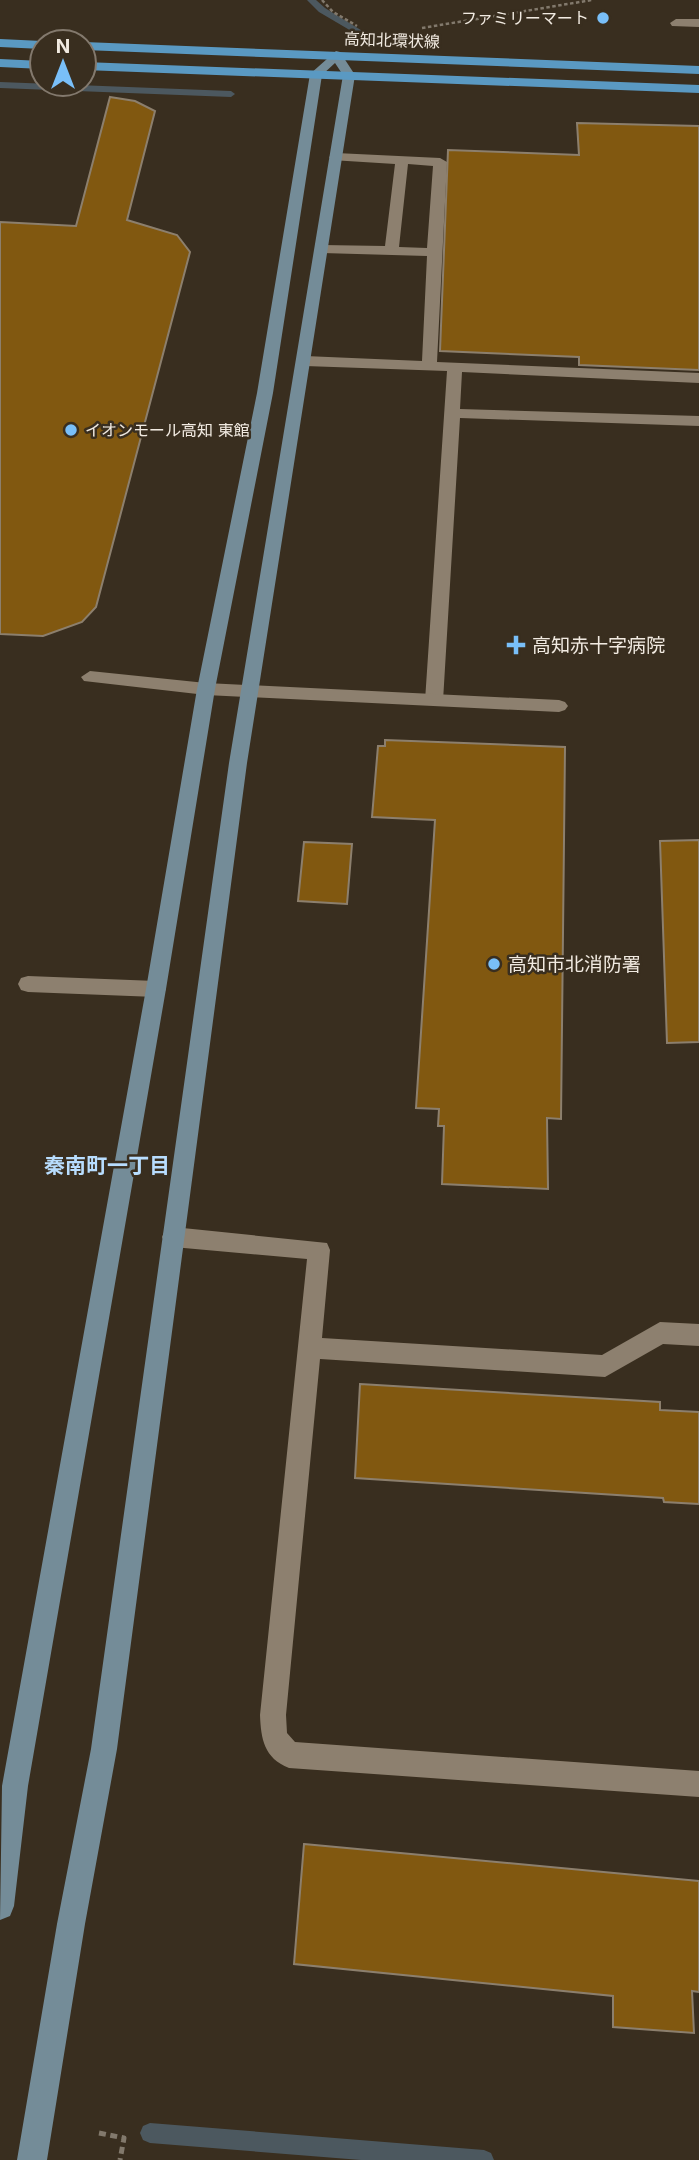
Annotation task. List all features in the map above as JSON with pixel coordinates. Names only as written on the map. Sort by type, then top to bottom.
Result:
[{"type":"main road","points":[[0,43],[28,44]]},
{"type":"main road","name":"高知北環状線","points":[[98,46],[699,70]]},
{"type":"main road","points":[[0,63],[28,64]]},
{"type":"main road","name":"高知北環状線","points":[[98,66],[699,89]]},
{"type":"street","points":[[676,23],[699,23]]},
{"type":"street","points":[[0,1906],[15,1786],[206,690],[265,393],[316,74],[336,55],[349,75],[250,692],[104,1749],[71,1924],[32,2160]]},
{"type":"street","points":[[336,157],[440,162],[429,366]]},
{"type":"street","points":[[392,251],[402,160]]},
{"type":"street","points":[[322,249],[434,253]]},
{"type":"street","points":[[305,361],[699,378]]},
{"type":"street","points":[[434,701],[455,367]]},
{"type":"street","points":[[452,413],[699,421]]},
{"type":"street","points":[[90,677],[206,690],[559,706]]},
{"type":"street","points":[[28,984],[156,989]]},
{"type":"street","points":[[173,1237],[319,1250],[273,1715],[274,1739],[289,1755],[699,1784]]},
{"type":"street","points":[[309,1348],[605,1366],[660,1333],[699,1335]]},
{"type":"path","points":[[414,29],[592,0]]},
{"type":"path","points":[[99,2133],[124,2138],[120,2160]]},
{"type":"building","name":"イオンモール高知 東館","points":[[110,97],[135,101],[155,111],[127,220],[177,235],[190,252],[96,607],[82,622],[43,636],[0,634],[0,222],[76,226]]},
{"type":"building","points":[[577,123],[699,126],[699,370],[579,365],[579,357],[440,351],[448,150],[579,155]]},
{"type":"building","name":"高知市北消防署","points":[[385,740],[565,747],[561,1119],[547,1118],[548,1189],[442,1184],[444,1126],[438,1126],[439,1109],[416,1108],[435,820],[372,817],[378,746],[385,746]]},
{"type":"building","points":[[699,840],[699,1042],[667,1043],[660,841]]},
{"type":"building","points":[[304,842],[352,844],[347,904],[298,901]]},
{"type":"building","points":[[360,1384],[660,1402],[660,1410],[699,1412],[699,1504],[664,1502],[663,1498],[355,1478]]},
{"type":"building","points":[[304,1844],[699,1881],[699,1992],[692,1991],[694,2033],[613,2027],[613,1996],[294,1964]]},
{"type":"waterway","points":[[311,0],[322,10],[373,40]]},
{"type":"waterway","points":[[0,85],[231,94]]},
{"type":"waterway","points":[[150,2133],[484,2160]]},
{"type":"place","name":"ファミリーマート","points":[[603,18]]},
{"type":"place","name":"イオンモール高知 東館","points":[[71,430]]},
{"type":"place","name":"高知赤十字病院","points":[[516,645]]},
{"type":"place","name":"高知市北消防署","points":[[494,964]]},
{"type":"district","name":"秦南町一丁目","points":[[107,1166]]}]
